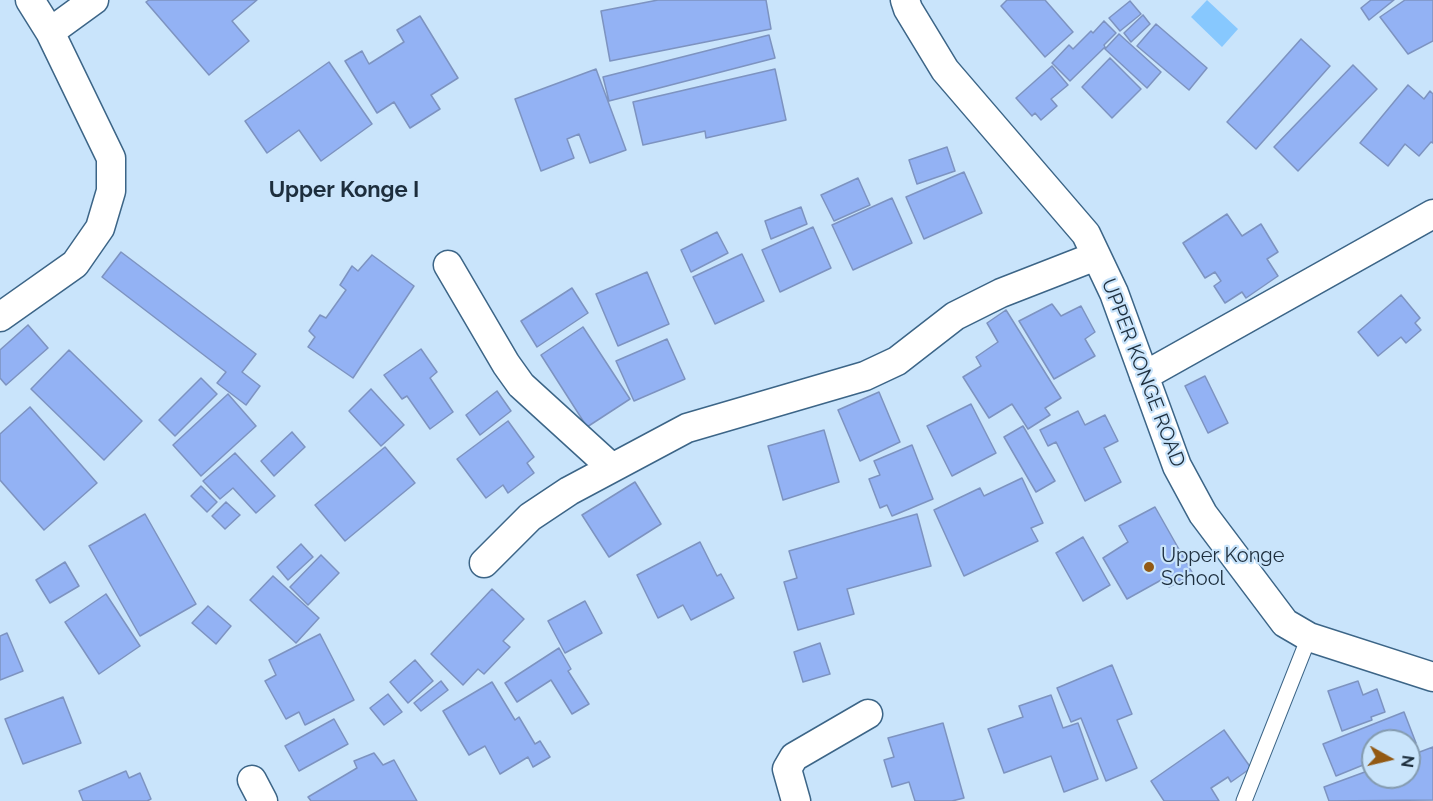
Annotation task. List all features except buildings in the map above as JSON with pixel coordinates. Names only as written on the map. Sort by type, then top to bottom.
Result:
[{"type":"street","points":[[0,317],[75,264],[100,228],[111,190],[111,158],[50,32],[30,0]]},
{"type":"street","points":[[50,32],[94,0]]},
{"type":"street","name":"UPPER KONGE ROAD","points":[[905,0],[908,9],[945,70],[1086,234],[1114,292],[1177,466],[1203,514],[1285,623],[1309,637],[1433,677]]},
{"type":"street","points":[[1144,376],[1433,214]]},
{"type":"street","points":[[484,563],[530,517],[569,491],[687,428],[864,376],[897,361],[955,316],[1001,293],[1096,256]]},
{"type":"street","points":[[448,266],[506,364],[521,385],[611,467]]},
{"type":"street","points":[[796,801],[787,769],[794,757],[868,714]]},
{"type":"lane","points":[[1244,801],[1309,637]]},
{"type":"water","points":[[1207,0],[1238,29],[1222,47],[1191,17]]},
{"type":"place","name":"Upper Konge School","points":[[1149,567]]},
{"type":"district","name":"Upper Konge I","points":[[344,190]]}]
